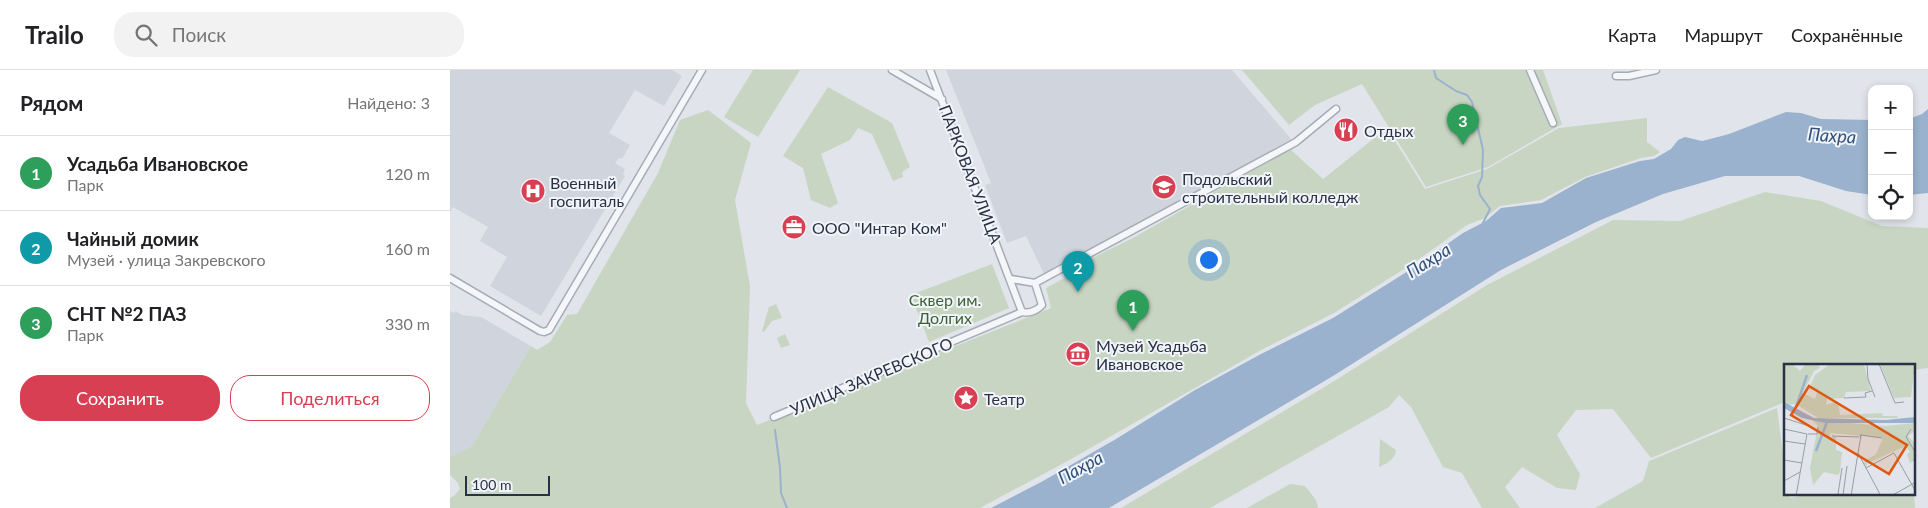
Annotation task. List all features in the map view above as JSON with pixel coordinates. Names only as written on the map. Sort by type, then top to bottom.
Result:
[{"type":"street","points":[[450,278],[540,331],[549,330],[702,70]]},
{"type":"street","points":[[892,70],[942,99]]},
{"type":"street","name":"ПАРКОВАЯ УЛИЦА","points":[[930,70],[1022,312]]},
{"type":"street","points":[[1530,70],[1553,123]]},
{"type":"street","points":[[1616,76],[1629,76],[1656,70]]},
{"type":"street","points":[[1010,279],[1036,283],[1296,142],[1336,109]]},
{"type":"street","points":[[1022,312],[1026,313],[1042,305],[1036,283]]},
{"type":"street","name":"УЛИЦА ЗАКРЕВСКОГО","points":[[774,416],[1022,312]]},
{"type":"shaded area","name":"Военный госпиталь","points":[[450,70],[672,70],[682,76],[664,106],[635,90],[609,133],[630,145],[622,159],[619,158],[615,163],[625,169],[623,174],[625,176],[541,316],[490,286],[507,257],[480,241],[488,227],[453,207],[450,212]]},
{"type":"shaded area","points":[[946,70],[1232,70],[1291,139],[1045,276],[1026,236],[1007,243],[985,185],[991,183]]},
{"type":"shaded area","points":[[450,311],[454,313],[456,311],[462,315],[481,317],[531,346],[472,446],[450,457]]},
{"type":"green space","points":[[753,70],[800,70],[758,137],[724,117]]},
{"type":"green space","points":[[1242,70],[1543,70],[1562,124],[1488,167],[1426,187],[1362,84],[1315,105],[1289,125]]},
{"type":"green space","points":[[828,87],[892,123],[910,167],[902,172],[903,177],[893,181],[872,134],[858,128],[850,140],[821,154],[838,203],[830,208],[811,200],[803,168],[783,156]]},
{"type":"green space","points":[[708,110],[751,143],[735,200],[750,286],[746,403],[757,425],[1051,308],[1046,288],[1078,271],[1076,266],[1131,239],[1290,149],[1323,179],[1387,128],[1425,189],[1487,169],[1559,128],[1647,118],[1647,142],[1660,152],[1654,156],[1641,158],[1585,177],[1541,200],[1500,206],[1485,218],[1467,225],[1412,264],[1334,313],[1261,350],[1073,458],[980,508],[450,508],[450,498],[460,489],[458,483],[450,475],[450,457],[472,446],[531,346],[537,350],[550,342],[567,315],[577,314],[658,173],[680,120]]},
{"type":"green space","points":[[1765,192],[1821,201],[1882,226],[1928,228],[1928,368],[1916,370],[1916,364],[1784,364],[1784,402],[1651,458],[1613,409],[1576,410],[1557,435],[1580,474],[1576,490],[1557,488],[1522,467],[1505,487],[1520,508],[1482,508],[1462,473],[1443,467],[1411,407],[1399,395],[1389,407],[1210,508],[1121,508],[1331,383],[1487,285],[1613,220],[1680,221]]},
{"type":"green space","name":"Сквер им. Долгих","points":[[992,264],[1009,308],[929,342],[911,295]]},
{"type":"green space","points":[[776,304],[782,318],[772,321],[764,332],[762,331],[769,307]]},
{"type":"green space","points":[[785,334],[790,345],[781,348],[777,338]]},
{"type":"green space","points":[[1777,408],[1784,462],[1784,496],[1790,496],[1790,498],[1801,496],[1914,496],[1915,508],[1595,508],[1643,481],[1649,461]]},
{"type":"green space","points":[[1380,439],[1396,450],[1396,453],[1392,459],[1379,467]]},
{"type":"green space","points":[[1290,484],[1305,486],[1316,500],[1318,508],[1247,508]]},
{"type":"water","points":[[1928,109],[1928,193],[1913,195],[1913,117]]},
{"type":"water","name":"Пахра","points":[[1786,112],[1801,113],[1821,119],[1868,120],[1868,194],[1846,191],[1799,176],[1725,176],[1663,194],[1596,222],[1501,270],[1333,376],[1109,508],[991,508],[1116,439],[1195,390],[1333,318],[1413,268],[1463,233],[1486,221],[1501,208],[1542,203],[1586,178],[1640,161],[1654,159],[1671,149],[1678,140],[1685,137],[1702,141],[1729,134]]},
{"type":"waterway","points":[[1434,70],[1436,78],[1456,91],[1467,95],[1472,102],[1483,150],[1482,177],[1478,186],[1480,195],[1490,209],[1483,223]]},
{"type":"waterway","points":[[775,430],[781,493],[787,508]]},
{"type":"place","name":"Отдых","points":[[1346,130]]},
{"type":"place","name":"СНТ №2 ПАЗ","points":[[1463,145]]},
{"type":"place","name":"Подольский строительный колледж","points":[[1164,187]]},
{"type":"place","name":"Военный госпиталь","points":[[533,191]]},
{"type":"place","name":"ООО \"Интар Ком\"","points":[[794,227]]},
{"type":"place","name":"Чайный домик","points":[[1078,292]]},
{"type":"place","name":"Усадьба Ивановское","points":[[1133,331]]},
{"type":"place","name":"Музей Усадьба Ивановское","points":[[1078,354]]},
{"type":"place","name":"Театр","points":[[966,398]]}]
